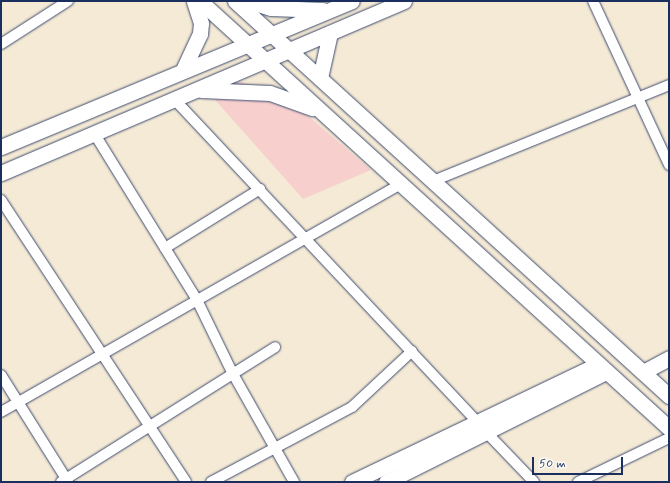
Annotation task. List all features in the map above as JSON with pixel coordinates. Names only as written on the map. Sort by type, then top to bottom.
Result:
[{"type":"main road","points":[[183,70],[200,34],[194,1]]},
{"type":"main road","points":[[200,1],[401,184],[600,369],[669,428]]},
{"type":"main road","points":[[235,1],[643,372],[665,387]]},
{"type":"main road","points":[[248,1],[271,8],[332,10]]},
{"type":"main road","points":[[1,147],[352,1]]},
{"type":"main road","points":[[1,173],[404,1]]},
{"type":"main road","points":[[320,78],[330,33]]},
{"type":"main road","points":[[192,91],[270,93],[321,111]]},
{"type":"main road","points":[[643,372],[669,358]]},
{"type":"main road","points":[[352,482],[477,422],[600,369]]},
{"type":"main road","points":[[386,482],[401,479],[487,433],[600,369]]},
{"type":"street","points":[[1,44],[68,1]]},
{"type":"street","points":[[593,1],[635,98],[669,165]]},
{"type":"street","points":[[433,181],[669,85]]},
{"type":"street","points":[[174,99],[307,237],[477,422]]},
{"type":"street","points":[[94,133],[197,300],[233,374],[294,482]]},
{"type":"street","points":[[1,412],[401,184]]},
{"type":"street","points":[[165,248],[260,189]]},
{"type":"street","points":[[1,200],[186,482]]},
{"type":"street","points":[[1,375],[65,481],[275,347]]},
{"type":"street","points":[[211,482],[352,407],[412,352]]},
{"type":"street","points":[[487,433],[534,482]]},
{"type":"street","points":[[578,482],[669,438]]},
{"type":"shaded area","points":[[240,82],[284,95],[371,170],[303,199],[208,92]]}]
